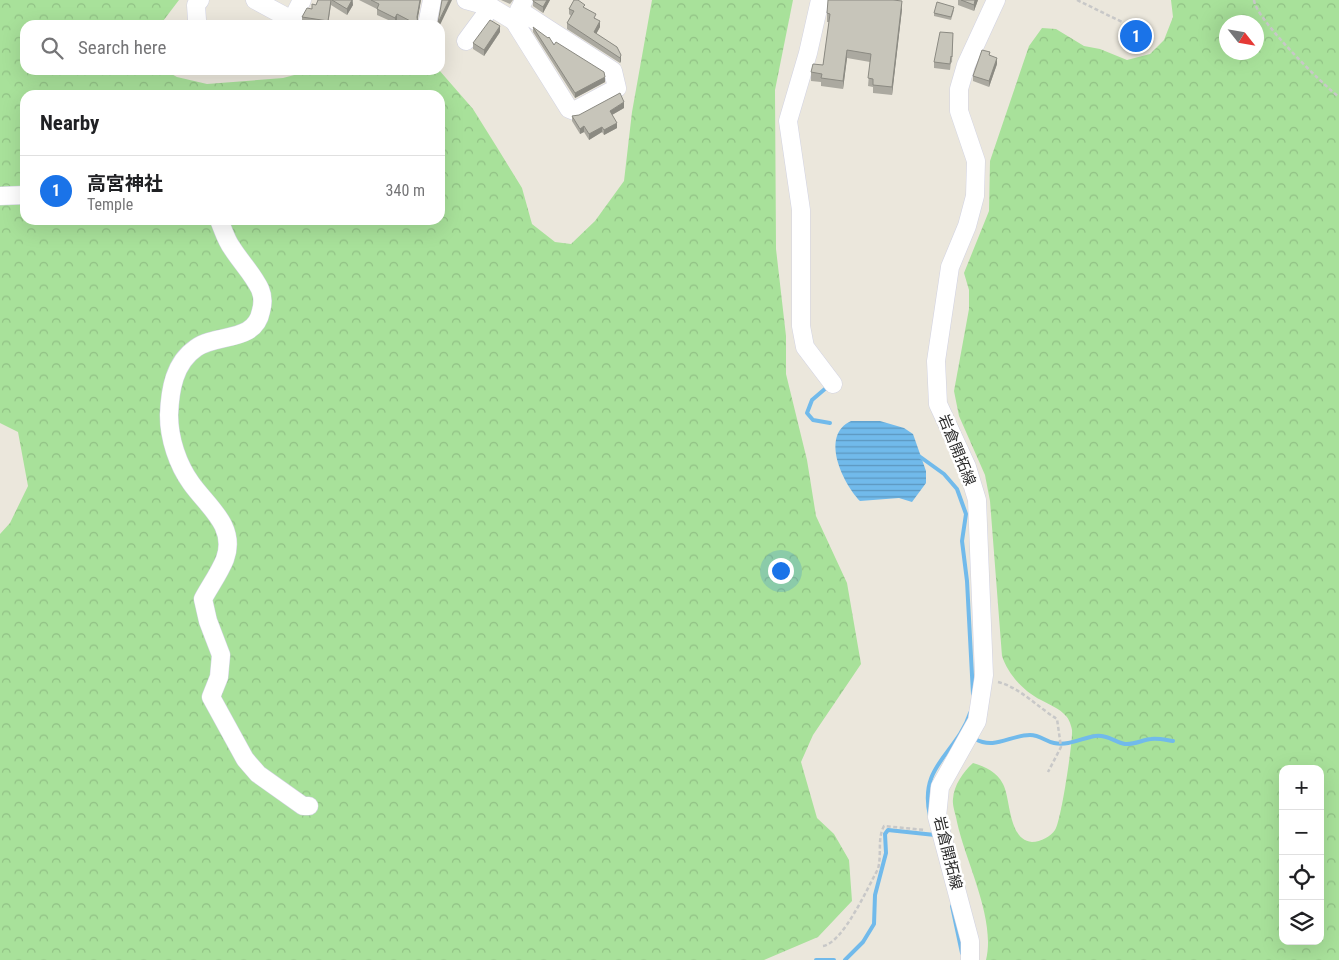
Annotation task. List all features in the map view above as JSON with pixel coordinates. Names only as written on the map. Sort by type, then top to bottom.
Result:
[{"type":"street","points":[[197,20],[196,5],[200,0]]},
{"type":"street","points":[[255,0],[289,20]]},
{"type":"street","points":[[293,20],[302,0]]},
{"type":"street","points":[[428,20],[432,0]]},
{"type":"street","points":[[466,0],[490,7],[519,10],[613,72],[616,88],[574,111],[569,110],[519,10]]},
{"type":"street","points":[[820,0],[808,53],[788,121],[801,210],[801,326],[805,347],[833,384]]},
{"type":"street","name":"岩倉開拓線","points":[[970,960],[970,941],[937,817],[940,787],[977,721],[984,680],[977,500],[967,467],[938,404],[936,361],[950,267],[975,196],[976,161],[959,111],[959,89],[966,65],[996,0]]},
{"type":"street","points":[[466,41],[490,7]]},
{"type":"street","points":[[0,196],[20,196]]},
{"type":"street","points":[[221,225],[231,246],[260,289],[262,304],[260,316],[252,329],[235,337],[204,343],[195,348],[182,362],[171,385],[169,418],[177,459],[192,484],[222,520],[227,544],[225,558],[203,599],[208,621],[221,656],[219,677],[211,697],[245,759],[258,774],[303,806],[309,806]]},
{"type":"path","points":[[1077,0],[1122,22]]},
{"type":"path","points":[[1254,0],[1258,12],[1264,20],[1306,67],[1339,97]]},
{"type":"path","points":[[984,680],[1002,683],[1024,695],[1040,709],[1058,719],[1061,747],[1048,772]]},
{"type":"path","points":[[822,946],[828,945],[839,935],[878,869],[882,857],[880,834],[884,826],[942,832]]},
{"type":"green space","points":[[0,0],[179,0],[164,20],[20,20],[20,75],[173,75],[207,84],[283,78],[294,75],[443,75],[473,109],[522,188],[532,224],[555,242],[571,244],[595,221],[624,181],[632,112],[652,0],[793,0],[775,90],[776,249],[786,336],[786,374],[807,460],[816,516],[847,583],[861,664],[813,735],[801,762],[817,818],[834,834],[849,860],[852,901],[818,937],[764,960],[0,960],[0,534],[10,523],[28,486],[18,432],[0,423]]},
{"type":"green space","points":[[1171,0],[1339,0],[1339,960],[986,960],[988,944],[984,909],[954,810],[955,789],[966,770],[973,763],[987,768],[998,776],[1003,784],[1014,827],[1018,834],[1024,840],[1032,842],[1045,838],[1055,830],[1060,813],[1069,764],[1072,730],[1069,720],[1063,713],[1028,692],[1017,681],[1008,669],[1002,656],[990,501],[985,475],[959,416],[954,391],[969,309],[969,290],[964,273],[989,211],[990,161],[1029,46],[1042,28],[1056,29],[1084,46],[1100,49],[1127,60],[1150,54],[1164,40],[1173,17]]},
{"type":"water","points":[[851,421],[880,421],[904,428],[913,434],[926,471],[926,483],[912,502],[899,498],[860,501],[853,493],[841,471],[835,447],[837,437],[842,428]]},
{"type":"building","points":[[318,0],[331,0],[328,20],[302,17],[307,8],[312,9],[312,4],[316,5]]},
{"type":"building","points":[[332,0],[352,0],[347,9]]},
{"type":"building","points":[[371,0],[420,0],[417,20],[408,20],[397,14],[395,18],[377,9],[379,4]]},
{"type":"building","points":[[442,0],[449,0],[439,20]]},
{"type":"building","points":[[533,0],[547,0],[543,7]]},
{"type":"building","points":[[574,0],[578,0],[585,5],[583,7],[596,14],[594,18],[600,21],[594,32],[617,47],[621,55],[620,58],[567,23],[574,11],[569,9]]},
{"type":"building","points":[[828,0],[902,1],[892,87],[873,85],[873,79],[868,78],[871,54],[847,50],[843,81],[821,78],[822,74],[811,72],[813,64],[823,65],[830,14],[827,13]]},
{"type":"building","points":[[961,0],[975,0],[974,5]]},
{"type":"building","points":[[937,2],[954,7],[951,17],[934,13]]},
{"type":"building","points":[[490,20],[500,26],[484,50],[473,43]]},
{"type":"building","points":[[533,27],[549,37],[554,45],[556,42],[604,72],[605,77],[575,93]]},
{"type":"building","points":[[1134,27],[1145,33],[1140,42],[1129,35]]},
{"type":"building","points":[[940,32],[953,33],[950,64],[934,62]]},
{"type":"building","points":[[982,50],[990,52],[989,55],[997,58],[989,81],[973,76]]},
{"type":"building","points":[[620,93],[624,102],[610,111],[617,123],[604,130],[602,127],[589,134],[584,126],[580,129],[572,116],[579,115]]},
{"type":"waterway","points":[[826,388],[812,400],[807,413],[813,420],[830,423]]},
{"type":"waterway","points":[[919,456],[944,474],[957,489],[966,514],[962,541],[967,581],[973,694]]},
{"type":"waterway","points":[[930,816],[929,784],[934,772],[964,727],[970,713]]},
{"type":"waterway","points":[[975,739],[982,742],[996,743],[1030,735],[1060,744],[1099,736],[1125,744],[1154,739],[1173,741]]},
{"type":"waterway","points":[[845,960],[863,942],[874,924],[875,895],[886,853],[885,834],[888,830],[935,835],[936,838]]},
{"type":"waterway","points":[[952,906],[962,953]]},
{"type":"waterway","points":[[816,960],[834,960]]},
{"type":"place","name":"高宮神社","points":[[1136,36]]}]
